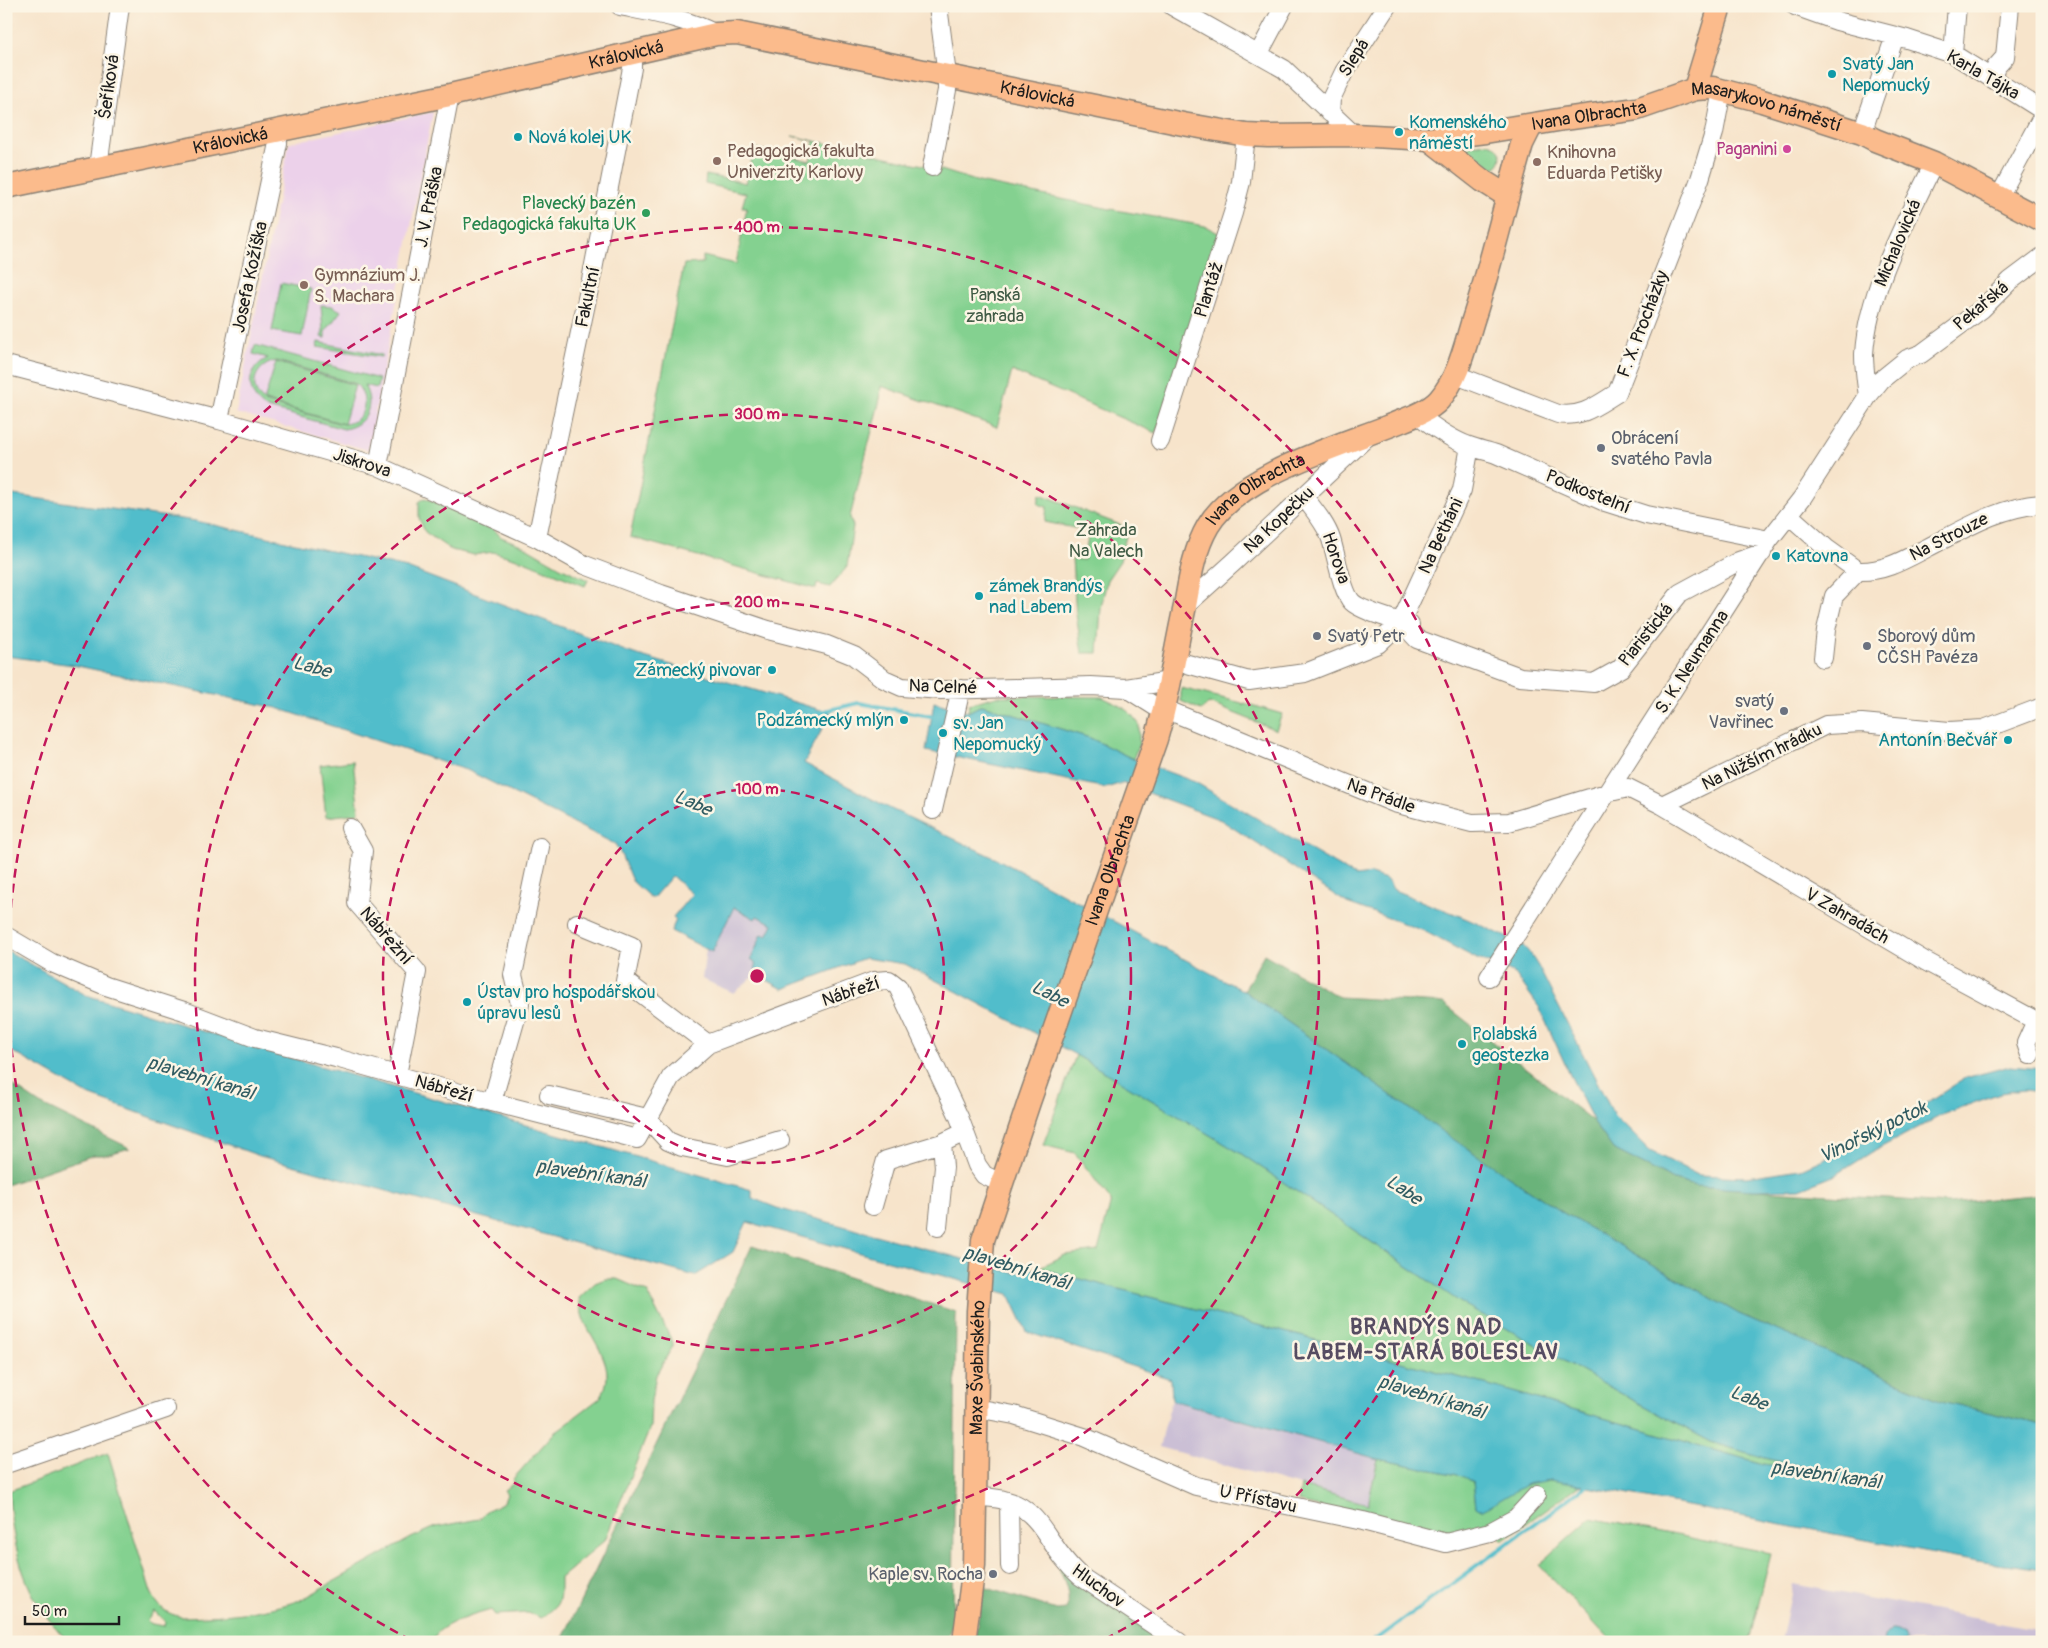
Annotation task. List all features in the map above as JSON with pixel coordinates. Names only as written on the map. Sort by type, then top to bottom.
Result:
[{"type":"main road","name":"Masarykovo náměstí","points":[[1720,6],[1695,89],[1722,90],[1779,106],[1868,136]]},
{"type":"main road","name":"Královická","points":[[6,187],[450,96],[716,34],[737,33],[1183,124],[1246,135],[1354,135],[1429,139],[1531,126]]},
{"type":"main road","name":"Ivana Olbrachta","points":[[1029,1102],[1152,754],[1165,709],[1194,558],[1208,526],[1221,508],[1237,495],[1286,467],[1417,414],[1438,401],[1456,375],[1482,291],[1522,144],[1531,126],[1564,119],[1637,109],[1695,89]]},
{"type":"main road","points":[[1868,136],[1934,163],[2042,220]]},
{"type":"main road","points":[[1429,139],[1483,181],[1507,196]]},
{"type":"main road","name":"Maxe Švabinského","points":[[964,1642],[974,1566],[978,1304],[982,1250],[1001,1183],[1029,1102]]},
{"type":"street","name":"Šeříková","points":[[98,167],[120,6]]},
{"type":"street","points":[[620,6],[670,16],[697,24],[716,34]]},
{"type":"street","points":[[932,167],[946,94],[947,75],[938,6]]},
{"type":"street","points":[[1172,6],[1284,69],[1354,135]]},
{"type":"street","points":[[1258,54],[1284,6]]},
{"type":"street","name":"Slepá","points":[[1330,113],[1331,99],[1344,72],[1387,6]]},
{"type":"street","points":[[1795,6],[1837,21],[1894,36]]},
{"type":"street","points":[[1953,54],[1957,6]]},
{"type":"street","points":[[1992,78],[1996,67],[2005,57],[2010,6]]},
{"type":"street","name":"Karla Tájka","points":[[1894,36],[1953,54],[2042,110]]},
{"type":"street","name":"Masarykovo náměstí","points":[[1868,136],[1894,36]]},
{"type":"street","name":"Fakultní","points":[[537,538],[594,267],[632,68],[632,55]]},
{"type":"street","name":"F. X. Procházky","points":[[1456,375],[1558,414],[1572,416],[1594,408],[1616,393],[1700,179],[1714,133],[1722,90]]},
{"type":"street","name":"J. V. Práška","points":[[378,466],[450,96]]},
{"type":"street","points":[[1999,197],[2042,117]]},
{"type":"street","name":"Josefa Kožíška","points":[[219,420],[278,143],[277,132]]},
{"type":"street","name":"Plantáž","points":[[1160,441],[1233,213],[1241,182],[1246,135]]},
{"type":"street","name":"Michalovická","points":[[1868,396],[1864,354],[1873,301],[1907,218],[1934,163]]},
{"type":"street","name":"Pekařská","points":[[1868,396],[1881,380],[1894,369],[1907,359],[1920,354],[1982,309],[2010,281],[2042,257]]},
{"type":"street","name":"Jiskrova","points":[[6,365],[219,420],[378,466],[537,538],[585,565],[702,608]]},
{"type":"street","name":"S. K. Neumanna","points":[[1489,977],[1766,546],[1789,515],[1868,396]]},
{"type":"street","name":"Podkostelní","points":[[1417,414],[1431,425],[1470,446],[1496,454],[1604,502],[1646,515],[1766,546]]},
{"type":"street","name":"Na Kopečku","points":[[1184,606],[1234,562],[1372,432]]},
{"type":"street","name":"Na Betháni","points":[[1401,622],[1462,490],[1470,446]]},
{"type":"street","name":"Horova","points":[[1304,497],[1331,538],[1340,577],[1352,602],[1373,613],[1492,656]]},
{"type":"street","name":"Na Strouze","points":[[1858,571],[1868,571],[1894,565],[1987,517],[2019,506],[2042,504]]},
{"type":"street","points":[[1789,515],[1826,548],[1858,571],[1834,596],[1826,630],[1824,658]]},
{"type":"street","name":"Piaristická","points":[[1401,622],[1417,639],[1520,677],[1594,683],[1621,668],[1680,593],[1766,546]]},
{"type":"street","name":"Na Celné","points":[[702,608],[768,630],[834,648],[854,656],[884,679],[902,687],[940,690],[959,698],[1091,686],[1126,688],[1171,670]]},
{"type":"street","points":[[1171,670],[1249,681],[1306,673],[1378,644],[1401,622]]},
{"type":"street","name":"Na Prádle","points":[[1126,688],[1156,707],[1165,709],[1394,803],[1472,823],[1509,822],[1606,793]]},
{"type":"street","points":[[933,810],[959,698]]},
{"type":"street","name":"Na Nižším hrádku","points":[[1662,805],[1826,725],[1862,723],[1949,731],[1984,729],[2042,707]]},
{"type":"street","points":[[1606,793],[1628,788],[1662,805]]},
{"type":"street","name":"V Zahradách","points":[[1662,805],[1908,951],[2039,1023],[2026,1043],[2030,1055]]},
{"type":"street","name":"Nábřežní","points":[[350,828],[363,851],[357,903],[417,972],[396,1075]]},
{"type":"street","name":"Nábřeží","points":[[492,1102],[520,1004],[513,976],[540,847]]},
{"type":"street","points":[[577,923],[632,946],[625,981],[708,1044]]},
{"type":"street","name":"Nábřeží","points":[[6,936],[52,963],[106,986],[184,1010],[255,1038],[637,1139],[671,1077],[708,1044],[874,981],[889,980],[898,987],[960,1117],[980,1171],[1001,1183]]},
{"type":"street","points":[[549,1094],[647,1118],[668,1141],[682,1147],[728,1156],[780,1140]]},
{"type":"street","points":[[873,1206],[886,1160],[942,1143],[964,1132]]},
{"type":"street","points":[[938,1227],[944,1167],[942,1143]]},
{"type":"street","name":"U Přístavu","points":[[976,1408],[1014,1415],[1084,1437],[1196,1486],[1363,1521],[1446,1543],[1490,1532],[1516,1518],[1537,1495]]},
{"type":"street","points":[[6,1464],[166,1409]]},
{"type":"street","name":"Hluchov","points":[[976,1497],[992,1497],[1025,1508],[1039,1522],[1061,1557],[1080,1576],[1179,1642]]},
{"type":"street","points":[[1009,1502],[1010,1566]]},
{"type":"shaded area","name":"Gymnázium J. S. Machara","points":[[433,112],[368,450],[236,413],[289,143]]},
{"type":"shaded area","points":[[734,907],[755,919],[756,916],[774,924],[767,937],[762,934],[751,959],[755,962],[757,973],[734,993],[702,979],[706,949],[712,952]]},
{"type":"shaded area","points":[[1172,1400],[1378,1459],[1369,1505],[1159,1447]]},
{"type":"shaded area","points":[[1793,1584],[2042,1631],[2042,1642],[1781,1642]]},
{"type":"green space","name":"Panská zahrada","points":[[792,136],[932,167],[979,182],[1205,226],[1220,234],[1156,433],[1012,371],[997,427],[881,386],[880,399],[850,517],[853,526],[847,567],[830,587],[817,584],[816,589],[630,537],[684,264],[703,263],[703,256],[736,264],[747,207],[742,207],[746,193],[705,184],[706,175],[746,183],[754,148],[810,161],[814,141]]},
{"type":"green space","points":[[1486,143],[1496,147],[1501,155],[1499,164],[1489,170],[1457,147]]},
{"type":"green space","points":[[281,283],[311,289],[302,336],[272,331]]},
{"type":"green space","points":[[321,305],[332,306],[341,311],[325,332],[325,338],[321,337],[323,332]]},
{"type":"green space","points":[[318,342],[382,355],[381,357],[317,347]]},
{"type":"green space","points":[[255,345],[379,379],[377,388],[364,385],[369,400],[367,413],[358,423],[344,429],[264,407],[254,395],[251,381],[255,368],[268,358],[253,354]],"holes":[[[277,361],[356,384],[363,396],[363,408],[357,419],[344,424],[355,385],[276,362],[264,401],[255,389],[256,377],[259,371],[270,363]],[[265,401],[344,424],[265,402]]]},
{"type":"green space","name":"Zahrada Na Valech","points":[[1040,494],[1128,528],[1120,561],[1107,580],[1101,608],[1098,653],[1082,653],[1076,614],[1072,559],[1084,560],[1089,531],[1045,522],[1047,507],[1038,504]]},
{"type":"green space","points":[[425,498],[489,524],[501,537],[524,546],[560,567],[588,580],[585,586],[524,561],[493,552],[474,555],[451,550],[425,532],[419,518],[419,502]]},
{"type":"green space","points":[[1181,688],[1282,714],[1276,730],[1209,703],[1201,710],[1181,701]]},
{"type":"green space","points":[[996,696],[1102,697],[1121,706],[1139,724],[1139,744],[1133,759],[1090,738],[982,705],[968,712],[969,704]]},
{"type":"green space","points":[[353,761],[359,813],[326,817],[320,765]]},
{"type":"green space","points":[[1264,954],[1339,997],[1443,1003],[1594,1122],[1613,1149],[1674,1180],[1696,1186],[1948,1203],[2042,1194],[2042,1425],[1941,1401],[1739,1314],[1565,1214],[1447,1135],[1244,991]]},
{"type":"green space","points":[[1076,1055],[1240,1153],[1460,1302],[1622,1394],[1711,1442],[1765,1458],[1844,1476],[1763,1464],[1485,1384],[1038,1268],[1065,1255],[1098,1251],[1111,1201],[1075,1153],[1043,1145]]},
{"type":"green space","points":[[6,1081],[40,1104],[130,1148],[105,1155],[94,1155],[6,1185]]},
{"type":"green space","points":[[752,1246],[956,1312],[953,1622],[946,1642],[561,1642]]},
{"type":"green space","points":[[605,1279],[617,1279],[647,1292],[673,1346],[656,1375],[651,1401],[650,1428],[605,1540],[560,1578],[558,1602],[556,1606],[541,1618],[528,1613],[495,1615],[491,1610],[448,1625],[440,1630],[433,1642],[68,1642],[43,1612],[22,1569],[14,1538],[9,1491],[108,1453],[151,1592],[163,1609],[171,1614],[182,1617],[243,1613],[289,1604],[303,1599],[411,1538],[436,1527],[479,1519],[488,1510],[504,1502],[507,1494],[504,1490],[513,1484],[513,1479],[554,1433],[600,1398],[607,1377],[606,1367],[599,1348],[583,1318],[579,1298],[595,1283]],"holes":[[[154,1611],[165,1621],[164,1626],[147,1621]]]},
{"type":"green space","points":[[1378,1459],[1463,1476],[1473,1481],[1476,1506],[1489,1507],[1527,1484],[1544,1480],[1580,1485],[1503,1540],[1491,1527],[1448,1537],[1298,1502],[1301,1486],[1368,1504]]},
{"type":"green space","points":[[1591,1518],[1771,1554],[1750,1637],[1744,1642],[1612,1642],[1539,1565]]},
{"type":"green space","points":[[1056,1562],[1171,1642],[974,1642],[984,1587],[1057,1610],[1066,1609],[1068,1604],[1067,1592],[1064,1579]]},
{"type":"water","points":[[6,494],[196,521],[407,568],[628,652],[831,713],[804,763],[891,809],[1001,861],[1244,991],[1447,1135],[1565,1214],[1739,1314],[1941,1401],[2042,1425],[2042,1570],[1977,1561],[1551,1480],[1527,1484],[1483,1510],[1476,1506],[1473,1481],[1463,1476],[1378,1459],[1172,1400],[1171,1379],[1027,1332],[1009,1294],[747,1222],[733,1252],[695,1276],[260,1156],[88,1095],[6,1048],[6,950],[86,995],[264,1050],[752,1190],[752,1198],[777,1208],[1014,1273],[1038,1268],[1485,1384],[1763,1464],[1834,1474],[1765,1458],[1711,1442],[1622,1394],[1460,1302],[1240,1153],[1076,1055],[905,964],[865,958],[783,989],[756,974],[755,962],[751,959],[762,934],[767,936],[773,924],[757,916],[755,919],[734,907],[712,952],[671,931],[676,920],[673,917],[692,894],[672,876],[652,899],[632,881],[615,844],[469,771],[277,708],[73,665],[6,656]]},
{"type":"water","points":[[934,702],[968,712],[982,705],[1090,738],[1133,759],[1195,782],[1355,876],[1371,874],[1386,879],[1394,890],[1467,919],[1524,947],[1538,966],[1614,1115],[1650,1151],[1698,1175],[1746,1177],[1801,1169],[1879,1134],[1965,1078],[2010,1066],[2042,1069],[2042,1092],[2023,1090],[2000,1093],[1944,1114],[1872,1152],[1836,1175],[1800,1189],[1754,1190],[1696,1186],[1674,1180],[1613,1149],[1594,1122],[1539,1007],[1516,975],[1501,967],[1477,959],[1424,931],[1347,903],[1221,820],[1122,783],[1106,788],[926,751]]},
{"type":"water","points":[[1892,1629],[1902,1632],[1906,1642],[1884,1642],[1885,1636]]},
{"type":"waterway","points":[[820,712],[859,703],[936,717]]},
{"type":"waterway","points":[[1373,1642],[1589,1484]]},
{"type":"place","name":"Svatý Jan Nepomucký","points":[[1832,74]]},
{"type":"place","name":"Komenského náměstí","points":[[1399,132]]},
{"type":"place","name":"Nová kolej UK","points":[[518,137]]},
{"type":"place","name":"Paganini","points":[[1787,149]]},
{"type":"place","name":"Pedagogická fakulta Univerzity Karlovy","points":[[717,161]]},
{"type":"place","name":"Knihovna Eduarda Petišky","points":[[1537,162]]},
{"type":"place","name":"Plavecký bazén Pedagogická fakulta UK","points":[[646,213]]},
{"type":"place","name":"Gymnázium J. S. Machara","points":[[304,285]]},
{"type":"place","name":"Obrácení svatého Pavla","points":[[1601,448]]},
{"type":"place","name":"Katovna","points":[[1776,556]]},
{"type":"place","name":"zámek Brandýs nad Labem","points":[[979,596]]},
{"type":"place","name":"Svatý Petr","points":[[1317,636]]},
{"type":"place","name":"Sborový dům CČSH Pavéza","points":[[1867,646]]},
{"type":"place","name":"Zámecký pivovar","points":[[772,670]]},
{"type":"place","name":"svatý Vavřinec","points":[[1784,711]]},
{"type":"place","name":"Podzámecký mlýn","points":[[904,720]]},
{"type":"place","name":"sv. Jan Nepomucký","points":[[943,733]]},
{"type":"place","name":"Antonín Bečvář","points":[[2008,740]]},
{"type":"place","name":"Ústav pro hospodářskou úpravu lesů","points":[[467,1002]]},
{"type":"place","name":"Polabská geostezka","points":[[1462,1044]]},
{"type":"place","name":"Kaple sv. Rocha","points":[[993,1574]]},
{"type":"district","name":"BRANDÝS NAD LABEM-STARÁ BOLESLAV","points":[[1426,1340]]},
{"type":"water label","name":"Labe","points":[[312,667]]},
{"type":"water label","name":"Labe","points":[[693,803]]},
{"type":"water label","name":"Labe","points":[[1050,994]]},
{"type":"water label","name":"plavební kanál","points":[[201,1078]]},
{"type":"water label","name":"Vinořský potok","points":[[1873,1132]]},
{"type":"water label","name":"plavební kanál","points":[[591,1174]]},
{"type":"water label","name":"Labe","points":[[1404,1190]]},
{"type":"water label","name":"plavební kanál","points":[[1017,1268]]},
{"type":"water label","name":"plavební kanál","points":[[1432,1397]]},
{"type":"water label","name":"Labe","points":[[1749,1398]]},
{"type":"water label","name":"plavební kanál","points":[[1826,1475]]}]
